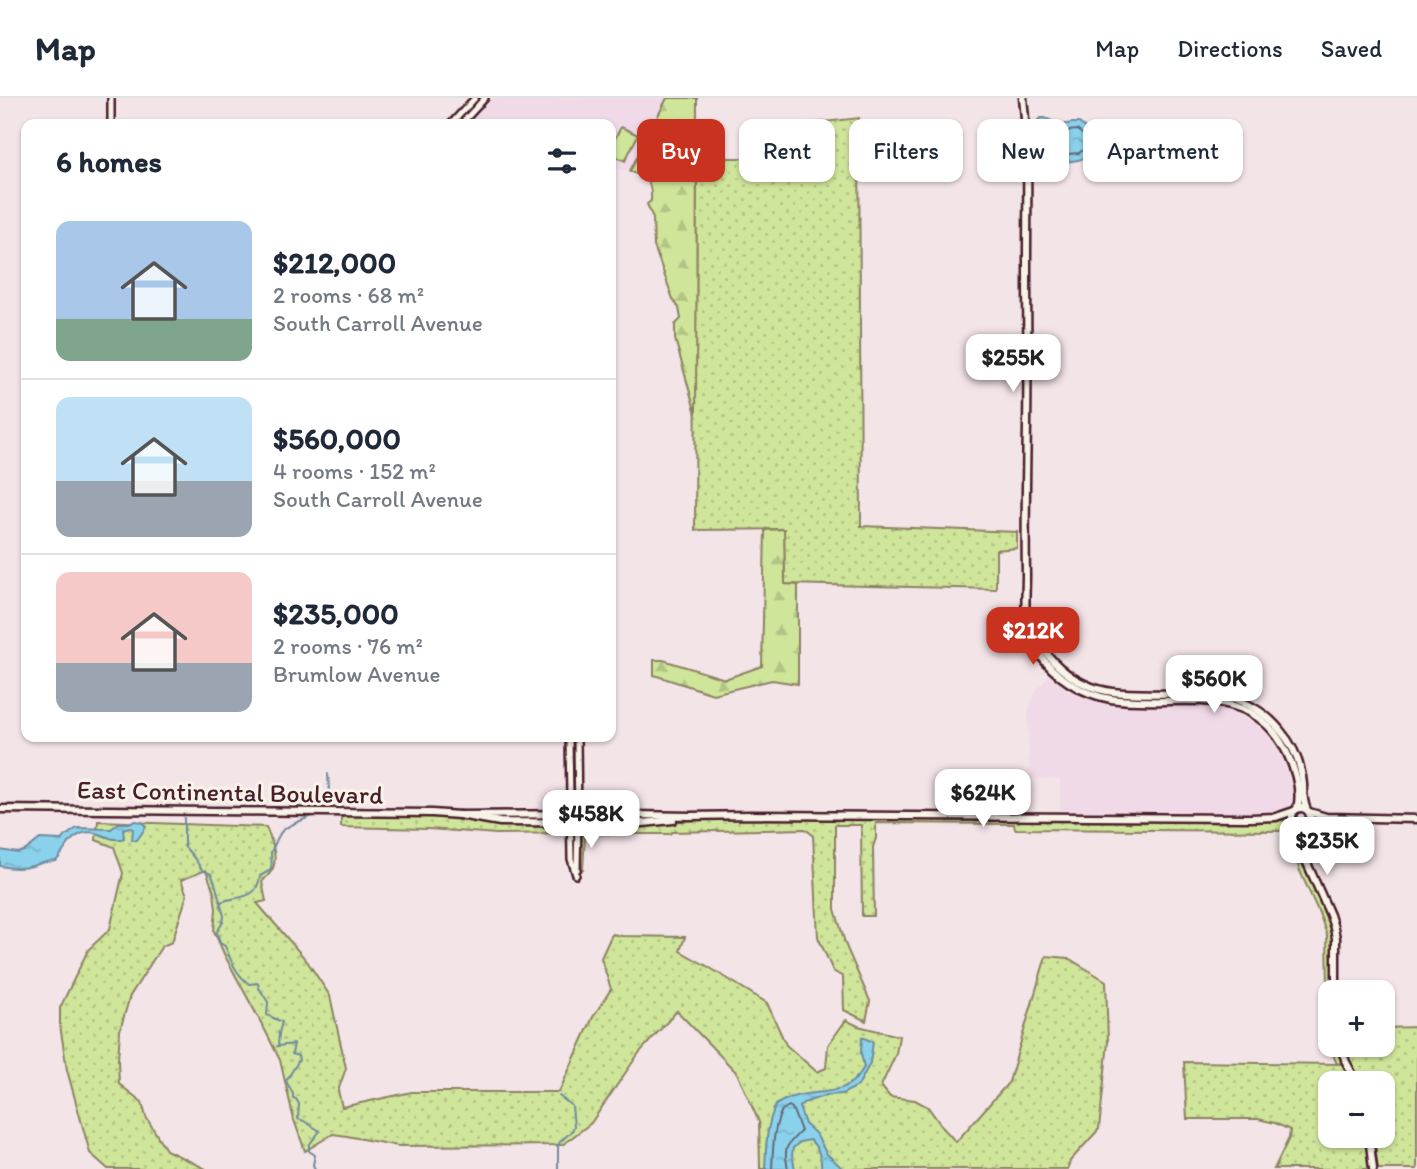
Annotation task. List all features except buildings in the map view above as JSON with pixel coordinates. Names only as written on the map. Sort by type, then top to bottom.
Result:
[{"type":"main road","points":[[1024,98],[1027,175],[1027,424],[1024,511],[1027,628],[1038,652],[1056,672],[1085,691],[1115,699],[1218,702],[1243,710],[1262,722],[1282,743],[1297,781],[1298,801],[1292,817],[1334,928],[1336,980]]},
{"type":"main road","points":[[1026,607],[1032,629],[1054,663],[1085,684],[1115,693],[1219,695],[1246,703],[1280,729],[1296,754],[1301,771],[1304,803],[1310,818],[1303,832],[1302,845]]},
{"type":"main road","points":[[1296,810],[1302,808],[1325,817],[1417,819]]},
{"type":"main road","name":"East Continental Boulevard","points":[[0,810],[298,811],[569,818],[751,815],[1190,818],[1276,817],[1296,810]]},
{"type":"main road","name":"East Continental Boulevard","points":[[1276,817],[1295,824]]},
{"type":"main road","points":[[1295,824],[1301,827],[1325,817]]},
{"type":"main road","points":[[1370,1148],[1373,1169]]},
{"type":"street","points":[[111,98],[111,119]]},
{"type":"street","points":[[456,119],[475,98]]},
{"type":"street","points":[[466,119],[485,98]]},
{"type":"street","points":[[569,742],[571,859],[576,875],[577,742]]},
{"type":"shaded area","points":[[490,98],[667,98],[656,119],[637,119],[637,157],[630,171],[616,169],[616,119],[471,119]]},
{"type":"shaded area","points":[[1049,675],[1069,691],[1099,701],[1207,705],[1243,716],[1269,736],[1279,750],[1292,785],[1293,809],[1281,813],[1060,810],[1060,779],[1029,779],[1028,714],[1036,691]]},
{"type":"green space","points":[[667,98],[697,98],[697,119],[656,119]]},
{"type":"green space","points":[[849,119],[849,182],[859,182],[861,526],[1017,532],[1017,548],[996,550],[996,589],[785,584],[784,529],[695,530],[697,182],[725,182],[725,158],[739,158],[739,182],[835,182],[835,121]]},
{"type":"green space","points":[[621,127],[637,135],[625,161],[616,156],[616,136]]},
{"type":"green space","points":[[637,157],[637,175],[630,171]]},
{"type":"green space","points":[[648,182],[697,182],[696,414],[675,339],[675,325],[681,319],[679,308],[673,299],[654,246],[653,218],[647,204],[651,201]]},
{"type":"green space","points":[[784,529],[785,584],[798,585],[798,684],[772,680],[713,694],[654,675],[654,660],[663,660],[725,679],[762,666],[765,530]]},
{"type":"green space","points":[[348,814],[453,817],[564,825],[567,833],[497,834],[341,827],[341,818]]},
{"type":"green space","points":[[707,818],[1282,820],[1294,826],[1301,858],[1330,924],[1334,937],[1333,980],[1328,980],[1327,935],[1299,869],[1293,834],[1281,831],[1015,829],[1014,824],[876,823],[873,847],[874,916],[862,916],[861,825],[835,825],[835,909],[846,946],[870,1001],[866,1021],[844,1010],[843,977],[833,971],[818,937],[813,835],[805,829],[588,834],[585,837],[583,869],[581,871],[578,868],[579,826],[583,824],[640,825]]},
{"type":"green space","points":[[98,821],[266,827],[275,858],[271,872],[262,882],[266,901],[257,903],[307,961],[330,996],[346,1068],[338,1091],[342,1107],[412,1092],[559,1092],[593,1017],[611,989],[601,958],[612,934],[685,937],[680,951],[767,1003],[786,1045],[817,1072],[826,1068],[828,1045],[846,1020],[858,1026],[899,1036],[896,1054],[881,1086],[890,1097],[915,1100],[928,1107],[956,1142],[1009,1082],[1046,956],[1068,958],[1106,981],[1108,1042],[1099,1129],[1070,1161],[1068,1169],[760,1169],[759,1122],[737,1073],[677,1011],[639,1053],[591,1123],[562,1145],[398,1146],[333,1134],[305,1151],[294,1120],[280,1060],[214,931],[214,893],[206,870],[181,880],[187,895],[172,942],[162,946],[130,996],[120,1030],[118,1060],[119,1084],[142,1102],[146,1117],[166,1150],[206,1169],[108,1169],[90,1153],[67,1070],[60,1025],[60,1008],[88,950],[110,929],[123,873],[114,847],[96,840]]},
{"type":"green space","points":[[1417,1027],[1417,1169],[1378,1169],[1375,1148],[1395,1148],[1395,1071],[1353,1071],[1346,1057],[1395,1057],[1395,1028]]},
{"type":"green space","points":[[1334,1057],[1341,1057],[1343,1062],[1337,1064]]},
{"type":"green space","points":[[1184,1062],[1343,1064],[1347,1071],[1318,1071],[1318,1148],[1367,1148],[1370,1169],[1274,1169],[1289,1138],[1290,1130],[1258,1119],[1187,1119]]},
{"type":"water","points":[[1079,123],[1083,126],[1083,159],[1069,161],[1069,124]]},
{"type":"water","points":[[142,822],[146,827],[137,840],[132,840],[133,829],[129,827],[123,829],[124,838],[118,839],[88,832],[74,838],[56,861],[24,868],[0,866],[0,850],[18,853],[40,839],[62,840],[77,828],[111,829],[119,823]]},
{"type":"water","points":[[862,1037],[873,1042],[870,1063],[858,1086],[842,1094],[827,1095],[803,1103],[799,1107],[805,1124],[816,1134],[826,1153],[843,1169],[821,1169],[819,1153],[810,1140],[800,1142],[793,1148],[795,1169],[765,1169],[768,1128],[776,1105],[788,1098],[835,1090],[856,1079],[864,1067]]},
{"type":"waterway","points":[[321,807],[329,790],[328,774]]},
{"type":"waterway","points":[[180,788],[180,804]]},
{"type":"waterway","points":[[221,902],[246,896],[255,890],[260,876],[271,869],[271,852],[281,833],[289,826],[314,815]]},
{"type":"waterway","points":[[184,818],[184,846],[202,870],[211,874],[215,883],[224,916],[217,932],[220,943],[225,946],[234,967],[244,980],[249,984],[258,983],[268,1002],[267,1015],[282,1022],[278,1046],[294,1044],[292,1054],[298,1056],[299,1060],[286,1081],[293,1098],[299,1104],[298,1119],[320,1131],[309,1145],[309,1151],[315,1155],[315,1169]]},
{"type":"waterway","points":[[558,1169],[558,1146],[574,1126],[572,1106],[559,1096]]}]
